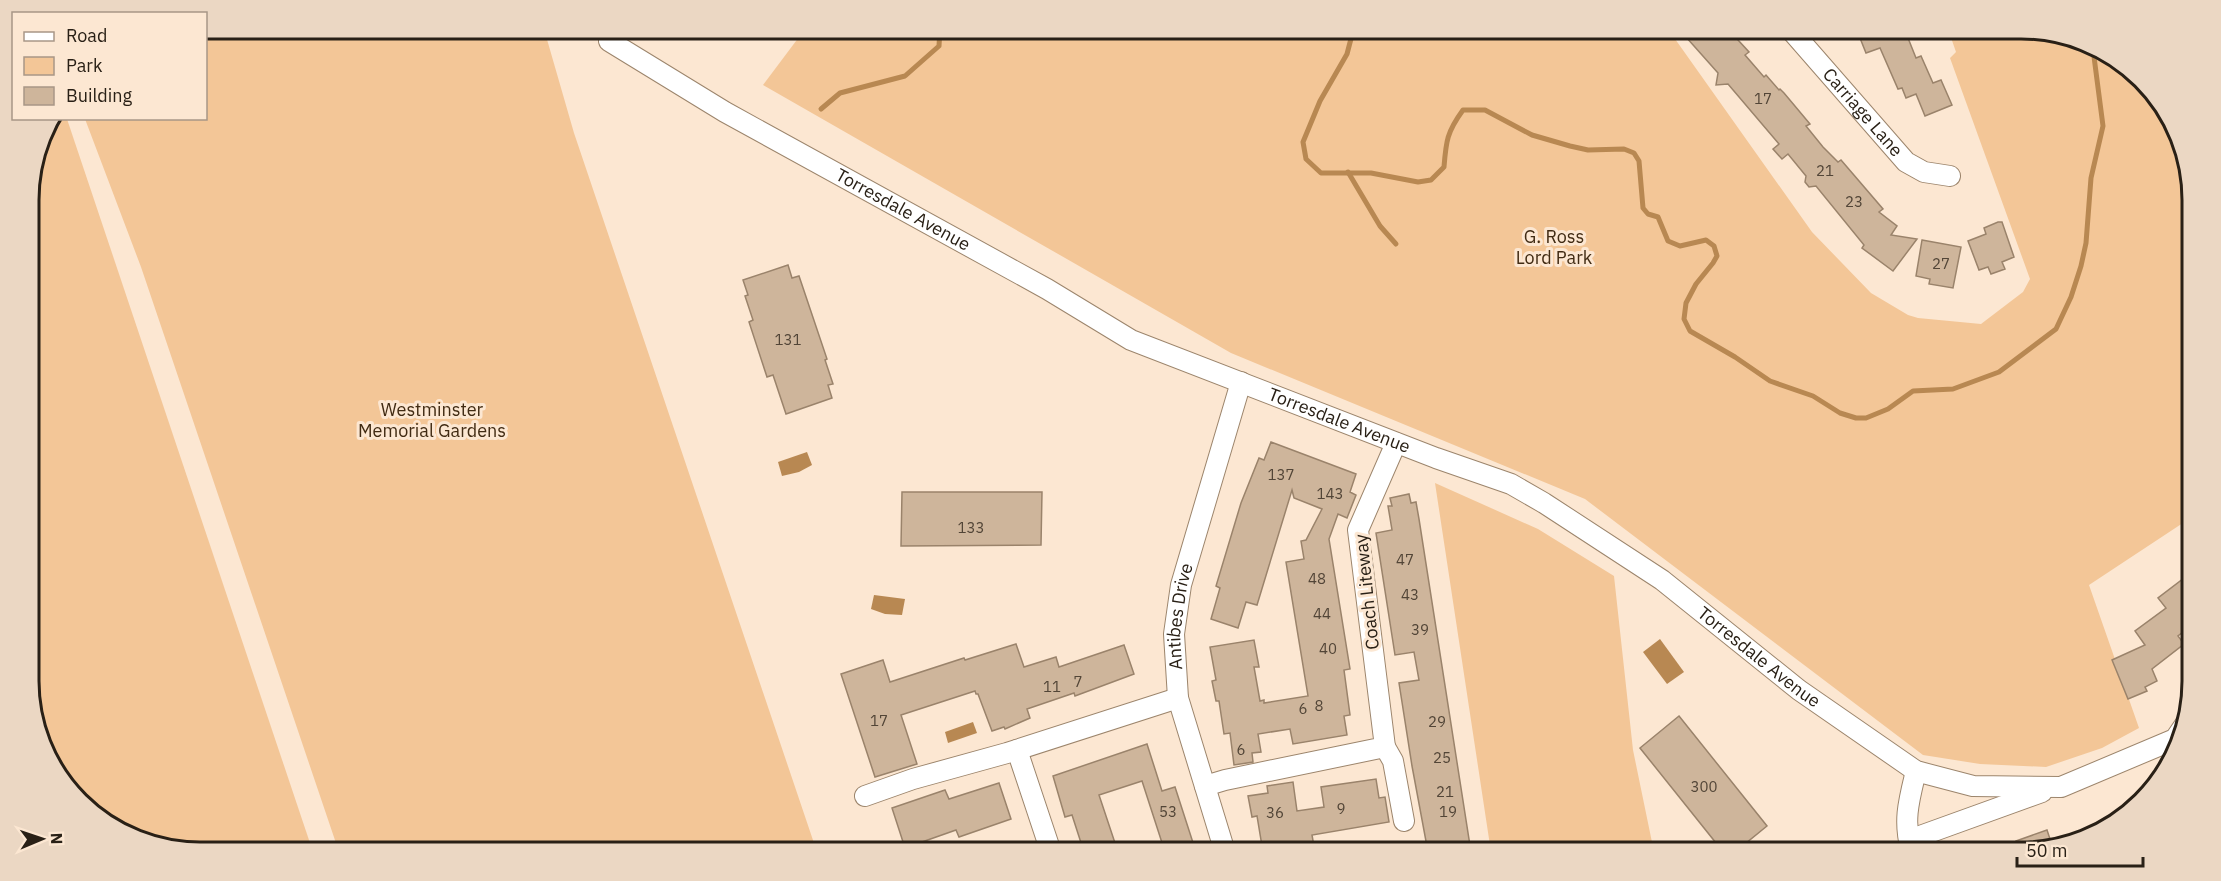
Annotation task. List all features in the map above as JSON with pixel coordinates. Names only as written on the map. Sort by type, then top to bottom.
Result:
[{"type":"street","name":"Carriage Lane","points":[[1799,39],[1906,162],[1924,172],[1950,176]]},
{"type":"street","name":"Torresdale Avenue","points":[[609,41],[725,112],[1018,272],[1131,340],[1396,443],[1511,484],[1662,580],[1799,690],[1916,771],[1973,786],[2061,787]]},
{"type":"street","name":"Antibes Drive","points":[[1223,842],[1178,698],[1174,633],[1181,585],[1241,382]]},
{"type":"street","name":"Coach Liteway","points":[[1396,443],[1358,530],[1385,747],[1393,761],[1404,821]]},
{"type":"street","points":[[865,796],[913,779],[1017,750],[1178,698]]},
{"type":"street","name":"Torresdale Avenue","points":[[1919,842],[2020,799],[2061,787],[2170,740]]},
{"type":"street","points":[[1205,786],[1385,747]]},
{"type":"street","points":[[1017,750],[1049,842]]},
{"type":"street","points":[[1910,842],[1907,807],[1916,771]]},
{"type":"green space","name":"Westminster Memorial Gardens","points":[[207,39],[547,39],[574,133],[814,842],[336,842],[141,267],[85,120],[207,120]]},
{"type":"green space","name":"G. Ross Lord Park","points":[[798,39],[1675,39],[1812,232],[1871,293],[1908,315],[1918,318],[1981,324],[2023,292],[2030,279],[1950,58],[1956,52],[1951,39],[2032,39],[2053,42],[2092,56],[2111,66],[2127,79],[2155,110],[2177,158],[2181,179],[2182,524],[2089,585],[2139,728],[2102,748],[2046,767],[1980,764],[1923,755],[1585,499],[1231,353],[763,85]]},
{"type":"green space","points":[[60,120],[67,120],[310,842],[189,842],[148,833],[110,815],[79,787],[66,771],[48,733],[39,692],[39,189],[44,158],[51,138]]},
{"type":"green space","points":[[1435,483],[1538,529],[1614,576],[1633,750],[1652,842],[1489,842]]},
{"type":"shaded area","points":[[807,452],[812,465],[799,472],[782,476],[778,462]]},
{"type":"shaded area","points":[[874,595],[905,599],[902,615],[885,614],[871,609]]},
{"type":"shaded area","points":[[1660,639],[1684,672],[1667,684],[1643,652]]},
{"type":"shaded area","points":[[973,722],[977,733],[948,743],[945,732]]},
{"type":"building","points":[[1688,39],[1737,39],[1749,52],[1745,55],[1764,77],[1766,75],[1784,93],[1810,124],[1806,126],[1823,147],[1838,162],[1841,160],[1883,209],[1879,212],[1897,226],[1891,235],[1917,239],[1893,271],[1862,248],[1864,245],[1816,186],[1809,187],[1805,182],[1806,176],[1788,154],[1782,159],[1773,149],[1779,144],[1728,84],[1716,85],[1718,73]]},
{"type":"building","points":[[1860,39],[1908,39],[1916,58],[1921,56],[1933,83],[1941,80],[1952,105],[1925,116],[1916,94],[1906,98],[1902,88],[1898,89],[1880,48],[1866,53]]},
{"type":"building","points":[[2002,222],[2014,257],[2002,262],[2005,269],[1991,274],[1988,267],[1979,270],[1968,241],[1986,234],[1984,228]]},
{"type":"building","points":[[1922,240],[1961,247],[1953,288],[1929,284],[1930,279],[1916,276]]},
{"type":"building","points":[[788,265],[792,278],[799,276],[833,384],[828,385],[832,398],[786,414],[773,375],[767,377],[749,322],[753,320],[745,296],[748,295],[743,280]]},
{"type":"building","points":[[1271,442],[1356,474],[1350,492],[1356,495],[1347,518],[1338,514],[1329,539],[1350,669],[1344,670],[1350,715],[1344,716],[1347,735],[1293,744],[1290,729],[1258,734],[1261,752],[1252,753],[1253,762],[1234,765],[1230,733],[1224,734],[1219,701],[1216,701],[1212,681],[1216,680],[1210,647],[1254,640],[1259,667],[1254,667],[1260,701],[1264,700],[1264,703],[1308,696],[1286,562],[1304,559],[1301,541],[1306,540],[1322,509],[1294,498],[1292,490],[1257,605],[1246,602],[1238,628],[1211,619],[1220,588],[1216,586],[1241,503],[1259,458],[1264,460]]},
{"type":"building","points":[[902,492],[1042,492],[1041,545],[901,546]]},
{"type":"building","points":[[1409,494],[1411,503],[1416,502],[1469,842],[1426,842],[1399,683],[1419,680],[1414,652],[1395,655],[1376,533],[1392,530],[1388,506],[1392,506],[1390,498]]},
{"type":"building","points":[[2182,580],[2182,633],[2178,636],[2182,646],[2152,669],[2157,681],[2145,687],[2147,691],[2128,699],[2112,660],[2145,645],[2135,631],[2166,608],[2158,598]]},
{"type":"building","points":[[1016,644],[1024,667],[1056,657],[1059,667],[1124,645],[1134,674],[1075,696],[1074,693],[1027,709],[1030,718],[1005,729],[1004,727],[992,731],[975,691],[901,715],[917,764],[875,777],[841,674],[883,660],[890,682]]},
{"type":"building","points":[[1679,716],[1767,826],[1747,842],[1715,842],[1640,748]]},
{"type":"building","points":[[1147,744],[1162,791],[1175,787],[1193,842],[1162,842],[1142,781],[1099,795],[1115,842],[1081,842],[1072,815],[1065,817],[1053,776]]},
{"type":"building","points":[[1376,779],[1379,798],[1385,797],[1389,822],[1312,835],[1313,842],[1261,842],[1257,816],[1252,817],[1248,796],[1268,793],[1267,786],[1293,782],[1297,811],[1324,807],[1321,787]]},
{"type":"building","points":[[999,783],[1011,819],[959,837],[956,830],[922,842],[903,842],[892,808],[945,790],[949,799]]},
{"type":"building","points":[[2047,830],[2050,839],[2032,842],[2016,841]]},
{"type":"waterway","points":[[821,109],[840,93],[905,76],[939,46],[939,39]]},
{"type":"waterway","points":[[1351,39],[1347,54],[1320,101],[1303,142],[1306,159],[1321,173],[1371,173],[1418,182],[1431,180],[1444,167],[1448,137],[1463,110],[1485,110],[1532,135],[1570,146],[1588,150],[1624,149],[1634,153],[1639,161],[1643,208],[1648,214],[1658,217],[1668,241],[1680,246],[1706,240],[1714,246],[1717,256],[1696,284],[1686,303],[1684,319],[1690,331],[1735,357],[1770,381],[1813,396],[1840,413],[1856,418],[1866,418],[1888,409],[1913,391],[1953,389],[1999,372],[2056,329],[2071,297],[2081,266],[2086,243],[2091,178],[2103,126],[2094,57]]},
{"type":"waterway","points":[[1348,172],[1380,226],[1396,244]]}]
